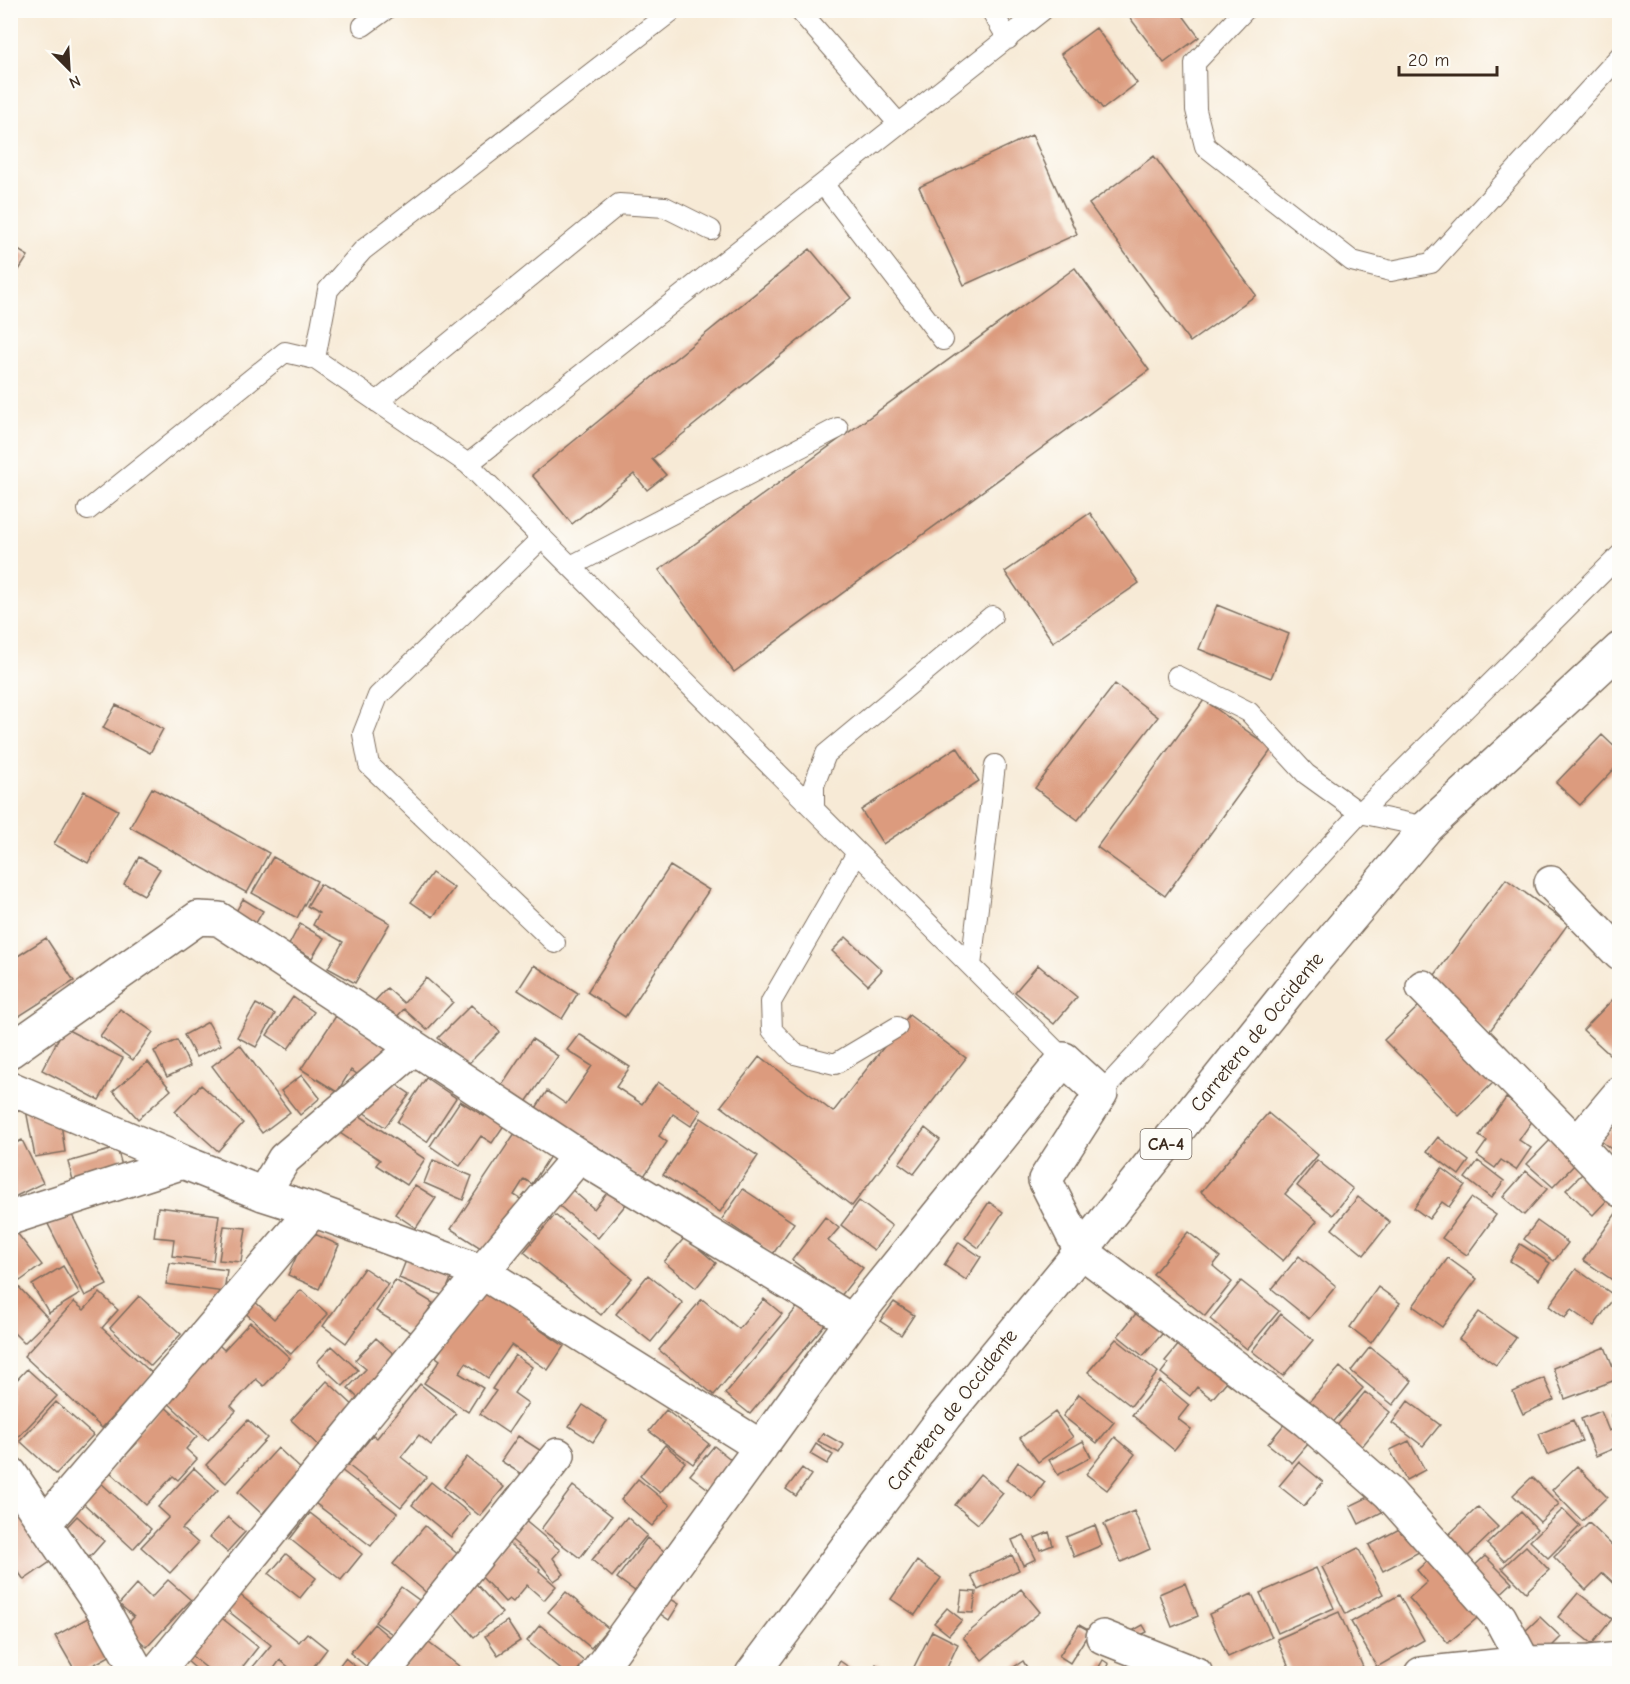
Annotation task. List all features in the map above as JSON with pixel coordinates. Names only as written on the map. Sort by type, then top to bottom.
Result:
[{"type":"street","name":"Carretera de Occidente","points":[[753,1673],[945,1416],[1081,1251],[1288,992],[1427,827],[1620,649]]},
{"type":"street","points":[[1551,883],[1620,954]]},
{"type":"street","points":[[10,1051],[198,918],[219,918],[579,1156],[852,1321]]},
{"type":"street","points":[[1423,987],[1620,1190]]},
{"type":"street","points":[[263,1194],[284,1159],[414,1048]]},
{"type":"street","points":[[596,1674],[852,1321],[1064,1059],[1101,1093],[1045,1180],[1081,1251],[1307,1421],[1389,1493],[1500,1618],[1524,1663]]},
{"type":"street","points":[[10,1088],[263,1194],[482,1272],[761,1447]]},
{"type":"street","points":[[1577,1144],[1620,1093]]},
{"type":"street","points":[[155,1674],[579,1156]]},
{"type":"street","points":[[10,1218],[183,1162]]},
{"type":"street","points":[[45,1523],[313,1210]]},
{"type":"street","points":[[382,1674],[558,1455]]},
{"type":"street","points":[[10,1473],[102,1608],[139,1674]]},
{"type":"street","points":[[1103,1637],[1196,1674]]},
{"type":"street","points":[[1424,1673],[1524,1663],[1620,1659]]},
{"type":"lane","points":[[363,26],[384,10]]},
{"type":"lane","points":[[315,359],[327,290],[363,250],[673,10]]},
{"type":"lane","points":[[799,10],[899,123]]},
{"type":"lane","points":[[991,10],[1008,39]]},
{"type":"lane","points":[[468,464],[1043,10]]},
{"type":"lane","points":[[1245,10],[1195,63],[1196,110],[1205,146],[1352,261],[1391,271],[1431,263],[1620,56]]},
{"type":"lane","points":[[823,184],[943,340]]},
{"type":"lane","points":[[377,402],[619,204],[664,207],[711,230]]},
{"type":"lane","points":[[88,510],[285,352],[315,359],[468,464],[1064,1059]]},
{"type":"lane","points":[[571,566],[838,428]]},
{"type":"lane","points":[[542,538],[378,696],[363,734],[369,765],[555,944]]},
{"type":"lane","points":[[1101,1093],[1360,813],[1620,555]]},
{"type":"lane","points":[[814,809],[814,785],[826,754],[992,616]]},
{"type":"lane","points":[[1177,676],[1249,712],[1306,774],[1360,813],[1427,827]]},
{"type":"lane","points":[[971,966],[995,765]]},
{"type":"lane","points":[[857,853],[771,1002],[772,1030],[795,1054],[835,1064],[897,1027]]},
{"type":"building","points":[[1124,10],[1179,10],[1199,37],[1164,63]]},
{"type":"building","points":[[1096,28],[1137,83],[1103,109],[1061,54]]},
{"type":"building","points":[[1032,135],[1077,234],[964,285],[919,187]]},
{"type":"building","points":[[1154,156],[1256,295],[1190,342],[1089,204]]},
{"type":"building","points":[[10,245],[28,256],[10,284]]},
{"type":"building","points":[[810,249],[851,298],[652,459],[666,475],[647,490],[634,474],[572,524],[532,475]]},
{"type":"building","points":[[1075,268],[1149,370],[734,672],[659,570]]},
{"type":"building","points":[[1090,513],[1139,583],[1053,642],[1005,572]]},
{"type":"building","points":[[1217,605],[1289,634],[1271,678],[1199,649]]},
{"type":"building","points":[[1115,684],[1158,717],[1078,820],[1035,788]]},
{"type":"building","points":[[1204,700],[1272,749],[1165,896],[1097,847]]},
{"type":"building","points":[[116,705],[163,729],[150,753],[103,728]]},
{"type":"building","points":[[1602,735],[1620,752],[1620,763],[1580,805],[1556,783]]},
{"type":"building","points":[[957,747],[979,781],[883,844],[861,810]]},
{"type":"building","points":[[152,788],[269,853],[247,893],[130,827]]},
{"type":"building","points":[[84,791],[118,810],[88,863],[54,844]]},
{"type":"building","points":[[139,857],[160,869],[144,895],[124,884]]},
{"type":"building","points":[[273,857],[317,881],[297,918],[252,893]]},
{"type":"building","points":[[670,866],[709,890],[625,1017],[587,992]]},
{"type":"building","points":[[432,873],[454,888],[433,917],[411,902]]},
{"type":"building","points":[[1506,879],[1568,924],[1489,1032],[1426,987]]},
{"type":"building","points":[[320,884],[390,923],[355,983],[328,968],[343,942],[313,925],[319,913],[307,906]]},
{"type":"building","points":[[243,899],[263,911],[253,928],[233,917]]},
{"type":"building","points":[[300,924],[324,938],[312,958],[289,945]]},
{"type":"building","points":[[846,937],[882,970],[868,985],[832,951]]},
{"type":"building","points":[[46,938],[74,981],[10,1022],[10,961]]},
{"type":"building","points":[[534,965],[578,993],[562,1019],[518,990]]},
{"type":"building","points":[[1038,965],[1077,997],[1054,1024],[1015,992]]},
{"type":"building","points":[[426,978],[453,1002],[427,1030],[404,1009],[393,1021],[373,1003],[387,988],[404,1003]]},
{"type":"building","points":[[1620,992],[1620,1064],[1583,1030]]},
{"type":"building","points":[[293,997],[314,1012],[288,1049],[267,1035]]},
{"type":"building","points":[[256,1004],[275,1014],[256,1047],[237,1037]]},
{"type":"building","points":[[1421,1004],[1496,1080],[1459,1116],[1384,1040]]},
{"type":"building","points":[[471,1005],[500,1032],[466,1066],[438,1038]]},
{"type":"building","points":[[120,1009],[153,1032],[133,1060],[100,1036]]},
{"type":"building","points":[[909,1015],[966,1058],[852,1206],[721,1106],[760,1056],[833,1112]]},
{"type":"building","points":[[336,1016],[358,1030],[394,1045],[360,1076],[351,1070],[337,1092],[301,1069]]},
{"type":"building","points":[[208,1022],[221,1045],[196,1057],[184,1035]]},
{"type":"building","points":[[64,1028],[123,1058],[99,1100],[42,1070]]},
{"type":"building","points":[[579,1034],[630,1067],[616,1087],[642,1104],[658,1082],[701,1111],[691,1126],[673,1114],[659,1136],[667,1142],[642,1179],[536,1108],[547,1091],[566,1104],[592,1066],[567,1050]]},
{"type":"building","points":[[532,1039],[558,1056],[522,1108],[497,1092]]},
{"type":"building","points":[[177,1040],[190,1066],[167,1077],[154,1051]]},
{"type":"building","points":[[240,1045],[290,1112],[262,1133],[212,1066]]},
{"type":"building","points":[[148,1062],[171,1090],[138,1119],[113,1091]]},
{"type":"building","points":[[302,1075],[320,1098],[300,1115],[281,1091]]},
{"type":"building","points":[[426,1078],[456,1098],[427,1142],[397,1122]]},
{"type":"building","points":[[391,1081],[410,1094],[385,1127],[357,1108]]},
{"type":"building","points":[[201,1085],[243,1123],[218,1151],[175,1112]]},
{"type":"building","points":[[1506,1098],[1535,1117],[1519,1140],[1531,1148],[1516,1170],[1501,1160],[1495,1168],[1477,1155],[1487,1141],[1479,1136]]},
{"type":"building","points":[[460,1101],[484,1116],[489,1109],[507,1121],[492,1143],[481,1136],[460,1166],[430,1146]]},
{"type":"building","points":[[26,1110],[61,1123],[65,1152],[35,1157]]},
{"type":"building","points":[[354,1112],[425,1159],[407,1185],[376,1165],[380,1160],[340,1133]]},
{"type":"building","points":[[1268,1113],[1318,1155],[1285,1194],[1317,1221],[1283,1261],[1201,1192]]},
{"type":"building","points":[[701,1118],[758,1156],[720,1212],[663,1175]]},
{"type":"building","points":[[1620,1120],[1620,1156],[1601,1141]]},
{"type":"building","points":[[925,1128],[940,1140],[914,1174],[899,1163]]},
{"type":"building","points":[[517,1130],[552,1153],[532,1184],[524,1179],[514,1195],[527,1203],[487,1252],[451,1229]]},
{"type":"building","points":[[1554,1136],[1579,1160],[1553,1187],[1527,1164]]},
{"type":"building","points":[[1438,1137],[1469,1161],[1459,1175],[1427,1151]]},
{"type":"building","points":[[22,1140],[43,1183],[10,1199],[10,1146]]},
{"type":"building","points":[[117,1148],[122,1166],[73,1180],[68,1162]]},
{"type":"building","points":[[433,1160],[472,1176],[463,1200],[424,1183]]},
{"type":"building","points":[[1317,1160],[1353,1189],[1333,1215],[1297,1186]]},
{"type":"building","points":[[1478,1161],[1504,1181],[1491,1198],[1465,1178]]},
{"type":"building","points":[[1442,1168],[1465,1185],[1449,1207],[1442,1202],[1429,1219],[1414,1208]]},
{"type":"building","points":[[1586,1170],[1612,1195],[1593,1215],[1566,1190]]},
{"type":"building","points":[[1526,1171],[1547,1189],[1524,1215],[1503,1197]]},
{"type":"building","points":[[415,1185],[436,1198],[416,1228],[395,1214]]},
{"type":"building","points":[[570,1188],[594,1209],[610,1189],[627,1203],[598,1238],[557,1204]]},
{"type":"building","points":[[743,1189],[794,1223],[773,1254],[722,1219]]},
{"type":"building","points":[[1358,1197],[1390,1222],[1364,1255],[1332,1229]]},
{"type":"building","points":[[1471,1198],[1496,1215],[1467,1255],[1442,1238]]},
{"type":"building","points":[[859,1201],[892,1226],[874,1250],[841,1225]]},
{"type":"building","points":[[989,1202],[1003,1212],[979,1248],[965,1238]]},
{"type":"building","points":[[158,1207],[219,1215],[213,1261],[172,1256],[174,1239],[154,1237]]},
{"type":"building","points":[[1617,1212],[1620,1214],[1620,1285],[1583,1260]]},
{"type":"building","points":[[71,1213],[107,1285],[85,1296],[48,1224]]},
{"type":"building","points":[[555,1215],[632,1278],[601,1315],[524,1252]]},
{"type":"building","points":[[825,1217],[839,1228],[828,1241],[863,1268],[840,1297],[792,1260]]},
{"type":"building","points":[[1537,1221],[1568,1243],[1554,1261],[1524,1239]]},
{"type":"building","points":[[10,1224],[42,1265],[20,1281],[10,1268]]},
{"type":"building","points":[[224,1226],[246,1228],[241,1262],[219,1260]]},
{"type":"building","points":[[308,1231],[339,1245],[319,1289],[288,1275]]},
{"type":"building","points":[[1188,1232],[1220,1257],[1213,1266],[1232,1282],[1205,1316],[1153,1274]]},
{"type":"building","points":[[685,1237],[716,1263],[696,1288],[664,1262]]},
{"type":"building","points":[[959,1242],[981,1257],[966,1280],[944,1265]]},
{"type":"building","points":[[1520,1244],[1550,1263],[1539,1280],[1510,1261]]},
{"type":"building","points":[[1299,1256],[1336,1286],[1309,1319],[1272,1289]]},
{"type":"building","points":[[407,1258],[452,1276],[444,1296],[399,1278]]},
{"type":"building","points":[[1448,1258],[1477,1279],[1442,1327],[1413,1306]]},
{"type":"building","points":[[170,1263],[227,1270],[224,1292],[166,1284]]},
{"type":"building","points":[[63,1266],[80,1294],[49,1313],[32,1285]]},
{"type":"building","points":[[364,1268],[388,1284],[346,1343],[323,1326]]},
{"type":"building","points":[[1576,1269],[1615,1296],[1594,1326],[1571,1310],[1565,1318],[1549,1306]]},
{"type":"building","points":[[648,1275],[683,1303],[651,1342],[616,1314]]},
{"type":"building","points":[[395,1280],[433,1303],[414,1334],[376,1311]]},
{"type":"building","points":[[1241,1281],[1279,1311],[1247,1349],[1210,1319]]},
{"type":"building","points":[[15,1283],[49,1319],[24,1343],[10,1329],[10,1287]]},
{"type":"building","points":[[485,1286],[530,1316],[527,1321],[564,1346],[548,1370],[511,1345],[488,1378],[466,1363],[459,1373],[483,1388],[468,1412],[424,1383],[440,1360],[436,1357]]},
{"type":"building","points":[[1378,1287],[1400,1303],[1371,1343],[1350,1327]]},
{"type":"building","points":[[301,1290],[328,1314],[291,1354],[242,1310],[252,1299],[274,1319]]},
{"type":"building","points":[[100,1293],[118,1310],[102,1328],[153,1374],[102,1428],[24,1356],[74,1302],[84,1310]]},
{"type":"building","points":[[139,1296],[181,1334],[151,1366],[110,1328]]},
{"type":"building","points":[[702,1299],[739,1329],[764,1299],[782,1314],[714,1395],[659,1350]]},
{"type":"building","points":[[894,1302],[914,1315],[901,1335],[880,1321]]},
{"type":"building","points":[[800,1304],[825,1324],[750,1414],[725,1394]]},
{"type":"building","points":[[1142,1306],[1168,1327],[1143,1356],[1118,1336]]},
{"type":"building","points":[[1479,1312],[1516,1338],[1496,1365],[1459,1339]]},
{"type":"building","points":[[1281,1314],[1313,1340],[1283,1376],[1252,1351]]},
{"type":"building","points":[[250,1322],[290,1358],[264,1386],[256,1379],[231,1406],[236,1411],[208,1440],[165,1400],[218,1344],[224,1350]]},
{"type":"building","points":[[1185,1337],[1232,1375],[1212,1399],[1197,1387],[1190,1396],[1161,1373],[1168,1364],[1165,1361]]},
{"type":"building","points":[[376,1338],[398,1358],[360,1400],[348,1388],[366,1369],[355,1360]]},
{"type":"building","points":[[1116,1339],[1158,1372],[1131,1406],[1088,1372]]},
{"type":"building","points":[[332,1346],[358,1370],[343,1386],[317,1362]]},
{"type":"building","points":[[1370,1347],[1412,1381],[1393,1405],[1351,1371]]},
{"type":"building","points":[[1605,1347],[1618,1379],[1565,1399],[1553,1368]]},
{"type":"building","points":[[515,1355],[532,1367],[514,1393],[528,1403],[508,1433],[480,1414],[496,1391],[492,1389]]},
{"type":"building","points":[[1340,1367],[1363,1388],[1329,1427],[1305,1406]]},
{"type":"building","points":[[27,1369],[57,1396],[10,1446],[10,1387]]},
{"type":"building","points":[[1544,1378],[1554,1400],[1523,1414],[1513,1392]]},
{"type":"building","points":[[327,1381],[357,1409],[321,1448],[291,1420]]},
{"type":"building","points":[[1160,1381],[1189,1405],[1178,1419],[1191,1429],[1174,1450],[1132,1415]]},
{"type":"building","points":[[420,1384],[456,1414],[431,1445],[419,1435],[401,1457],[426,1477],[401,1507],[348,1465],[373,1435],[377,1438]]},
{"type":"building","points":[[1365,1392],[1390,1412],[1355,1455],[1330,1434]]},
{"type":"building","points":[[1079,1394],[1114,1422],[1097,1443],[1063,1416]]},
{"type":"building","points":[[1408,1401],[1440,1425],[1423,1446],[1392,1423]]},
{"type":"building","points":[[56,1402],[93,1435],[56,1474],[20,1441]]},
{"type":"building","points":[[163,1405],[197,1436],[186,1449],[197,1459],[178,1480],[173,1476],[146,1505],[110,1472],[137,1443],[132,1438]]},
{"type":"building","points":[[583,1405],[607,1421],[593,1442],[569,1426]]},
{"type":"building","points":[[666,1410],[709,1444],[693,1464],[649,1431]]},
{"type":"building","points":[[1601,1411],[1609,1431],[1616,1428],[1611,1415],[1620,1412],[1620,1446],[1596,1456],[1581,1419]]},
{"type":"building","points":[[1055,1412],[1073,1437],[1038,1462],[1020,1438]]},
{"type":"building","points":[[1290,1417],[1314,1437],[1292,1463],[1268,1444]]},
{"type":"building","points":[[248,1420],[267,1438],[226,1483],[206,1465]]},
{"type":"building","points":[[1573,1420],[1582,1441],[1547,1455],[1539,1434]]},
{"type":"building","points":[[823,1433],[844,1445],[839,1453],[818,1441]]},
{"type":"building","points":[[518,1436],[549,1456],[532,1481],[501,1461]]},
{"type":"building","points":[[1115,1437],[1135,1454],[1107,1490],[1086,1474]]},
{"type":"building","points":[[1083,1441],[1091,1457],[1058,1475],[1049,1460]]},
{"type":"building","points":[[1409,1441],[1425,1470],[1406,1480],[1390,1450]]},
{"type":"building","points":[[816,1444],[833,1455],[827,1464],[810,1454]]},
{"type":"building","points":[[665,1445],[685,1462],[660,1493],[640,1476]]},
{"type":"building","points":[[714,1446],[738,1465],[715,1494],[690,1475]]},
{"type":"building","points":[[278,1448],[303,1471],[262,1514],[238,1492]]},
{"type":"building","points":[[467,1457],[504,1487],[480,1516],[444,1487]]},
{"type":"building","points":[[1018,1462],[1045,1482],[1033,1499],[1006,1480]]},
{"type":"building","points":[[1299,1462],[1323,1482],[1304,1506],[1279,1486]]},
{"type":"building","points":[[1577,1466],[1607,1497],[1582,1521],[1552,1490]]},
{"type":"building","points":[[194,1468],[218,1490],[182,1529],[198,1543],[170,1573],[141,1547],[169,1517],[158,1507]]},
{"type":"building","points":[[802,1468],[811,1475],[796,1496],[786,1489]]},
{"type":"building","points":[[341,1470],[397,1513],[371,1546],[315,1503]]},
{"type":"building","points":[[980,1474],[1003,1493],[978,1524],[955,1505]]},
{"type":"building","points":[[1532,1477],[1559,1504],[1540,1522],[1513,1495]]},
{"type":"building","points":[[638,1479],[670,1505],[652,1526],[621,1500]]},
{"type":"building","points":[[431,1482],[470,1514],[451,1537],[412,1505]]},
{"type":"building","points":[[101,1483],[151,1529],[133,1549],[83,1503]]},
{"type":"building","points":[[573,1486],[612,1516],[580,1558],[541,1529]]},
{"type":"building","points":[[1377,1493],[1386,1510],[1359,1524],[1350,1506]]},
{"type":"building","points":[[14,1507],[53,1560],[24,1580],[10,1560],[10,1509]]},
{"type":"building","points":[[1478,1507],[1498,1527],[1463,1561],[1443,1540]]},
{"type":"building","points":[[1563,1509],[1580,1526],[1548,1558],[1530,1541]]},
{"type":"building","points":[[1134,1511],[1150,1549],[1121,1562],[1104,1524]]},
{"type":"building","points":[[1521,1512],[1537,1529],[1504,1561],[1487,1544]]},
{"type":"building","points":[[310,1513],[362,1554],[341,1580],[290,1539]]},
{"type":"building","points":[[77,1516],[104,1541],[90,1557],[62,1532]]},
{"type":"building","points":[[228,1517],[245,1532],[227,1552],[210,1537]]},
{"type":"building","points":[[627,1517],[647,1535],[612,1577],[592,1560]]},
{"type":"building","points":[[523,1519],[560,1550],[553,1558],[564,1574],[554,1581],[540,1563],[508,1537]]},
{"type":"building","points":[[1589,1523],[1620,1553],[1620,1589],[1603,1573],[1586,1590],[1554,1557]]},
{"type":"building","points":[[1095,1525],[1102,1545],[1074,1557],[1066,1537]]},
{"type":"building","points":[[1407,1525],[1421,1551],[1383,1571],[1369,1545]]},
{"type":"building","points":[[425,1526],[461,1557],[429,1595],[393,1564]]},
{"type":"building","points":[[1049,1532],[1053,1545],[1040,1550],[1035,1538]]},
{"type":"building","points":[[1024,1535],[1036,1559],[1023,1565],[1012,1540]]},
{"type":"building","points":[[647,1538],[669,1555],[639,1594],[617,1578]]},
{"type":"building","points":[[506,1541],[540,1569],[539,1571],[556,1586],[544,1600],[527,1585],[513,1602],[509,1599],[505,1602],[479,1574]]},
{"type":"building","points":[[1526,1546],[1549,1570],[1526,1592],[1502,1568]]},
{"type":"building","points":[[1358,1548],[1383,1594],[1346,1614],[1322,1567]]},
{"type":"building","points":[[286,1554],[316,1578],[300,1598],[269,1574]]},
{"type":"building","points":[[1012,1555],[1019,1570],[978,1590],[971,1575]]},
{"type":"building","points":[[1433,1556],[1483,1613],[1448,1643],[1409,1598],[1427,1582],[1417,1570]]},
{"type":"building","points":[[1485,1556],[1512,1583],[1496,1598],[1469,1571]]},
{"type":"building","points":[[917,1561],[941,1578],[915,1615],[891,1599]]},
{"type":"building","points":[[1316,1568],[1334,1608],[1278,1633],[1260,1593]]},
{"type":"building","points":[[470,1577],[502,1613],[474,1637],[442,1601]]},
{"type":"building","points":[[168,1580],[191,1600],[147,1647],[125,1627],[134,1617],[119,1604],[137,1584],[151,1598]]},
{"type":"building","points":[[1185,1583],[1198,1616],[1172,1627],[1159,1594]]},
{"type":"building","points":[[401,1587],[423,1603],[398,1638],[375,1622]]},
{"type":"building","points":[[1021,1589],[1040,1612],[982,1660],[963,1637]]},
{"type":"building","points":[[234,1590],[299,1642],[307,1633],[327,1649],[308,1674],[297,1674],[280,1660],[270,1674],[247,1674],[271,1645],[222,1606]]},
{"type":"building","points":[[962,1591],[976,1592],[973,1613],[959,1612]]},
{"type":"building","points":[[566,1592],[608,1628],[591,1648],[548,1612]]},
{"type":"building","points":[[1578,1593],[1612,1619],[1592,1644],[1558,1617]]},
{"type":"building","points":[[1252,1594],[1272,1637],[1228,1657],[1209,1614]]},
{"type":"building","points":[[1399,1595],[1424,1640],[1377,1667],[1351,1622]]},
{"type":"building","points":[[666,1596],[679,1604],[669,1620],[656,1611]]},
{"type":"building","points":[[947,1608],[962,1620],[949,1635],[934,1623]]},
{"type":"building","points":[[1339,1612],[1366,1674],[1292,1674],[1277,1639]]},
{"type":"building","points":[[93,1615],[115,1653],[77,1674],[55,1636]]},
{"type":"building","points":[[218,1615],[258,1647],[237,1674],[214,1674],[188,1653]]},
{"type":"building","points":[[1540,1617],[1561,1637],[1541,1657],[1520,1636]]},
{"type":"building","points":[[507,1621],[520,1641],[498,1655],[485,1636]]},
{"type":"building","points":[[374,1624],[396,1643],[373,1672],[350,1653]]},
{"type":"building","points":[[540,1625],[585,1662],[574,1674],[566,1674],[527,1641]]},
{"type":"building","points":[[1079,1625],[1090,1631],[1070,1663],[1059,1656]]},
{"type":"building","points":[[1143,1625],[1147,1632],[1135,1638],[1132,1631]]},
{"type":"building","points":[[932,1631],[958,1644],[944,1674],[927,1674],[914,1667]]},
{"type":"building","points":[[425,1640],[464,1670],[461,1674],[399,1674]]},
{"type":"building","points":[[345,1658],[364,1674],[333,1674]]},
{"type":"building","points":[[186,1660],[202,1674],[176,1674]]},
{"type":"building","points":[[1103,1660],[1109,1664],[1104,1674],[1095,1674]]},
{"type":"building","points":[[840,1661],[859,1674],[832,1674]]},
{"type":"building","points":[[1023,1661],[1031,1674],[1014,1674],[1011,1669]]},
{"type":"building","points":[[119,1662],[125,1674],[98,1674]]},
{"type":"building","points":[[876,1664],[891,1674],[870,1674]]},
{"type":"building","points":[[1136,1668],[1146,1674],[1132,1674]]}]
